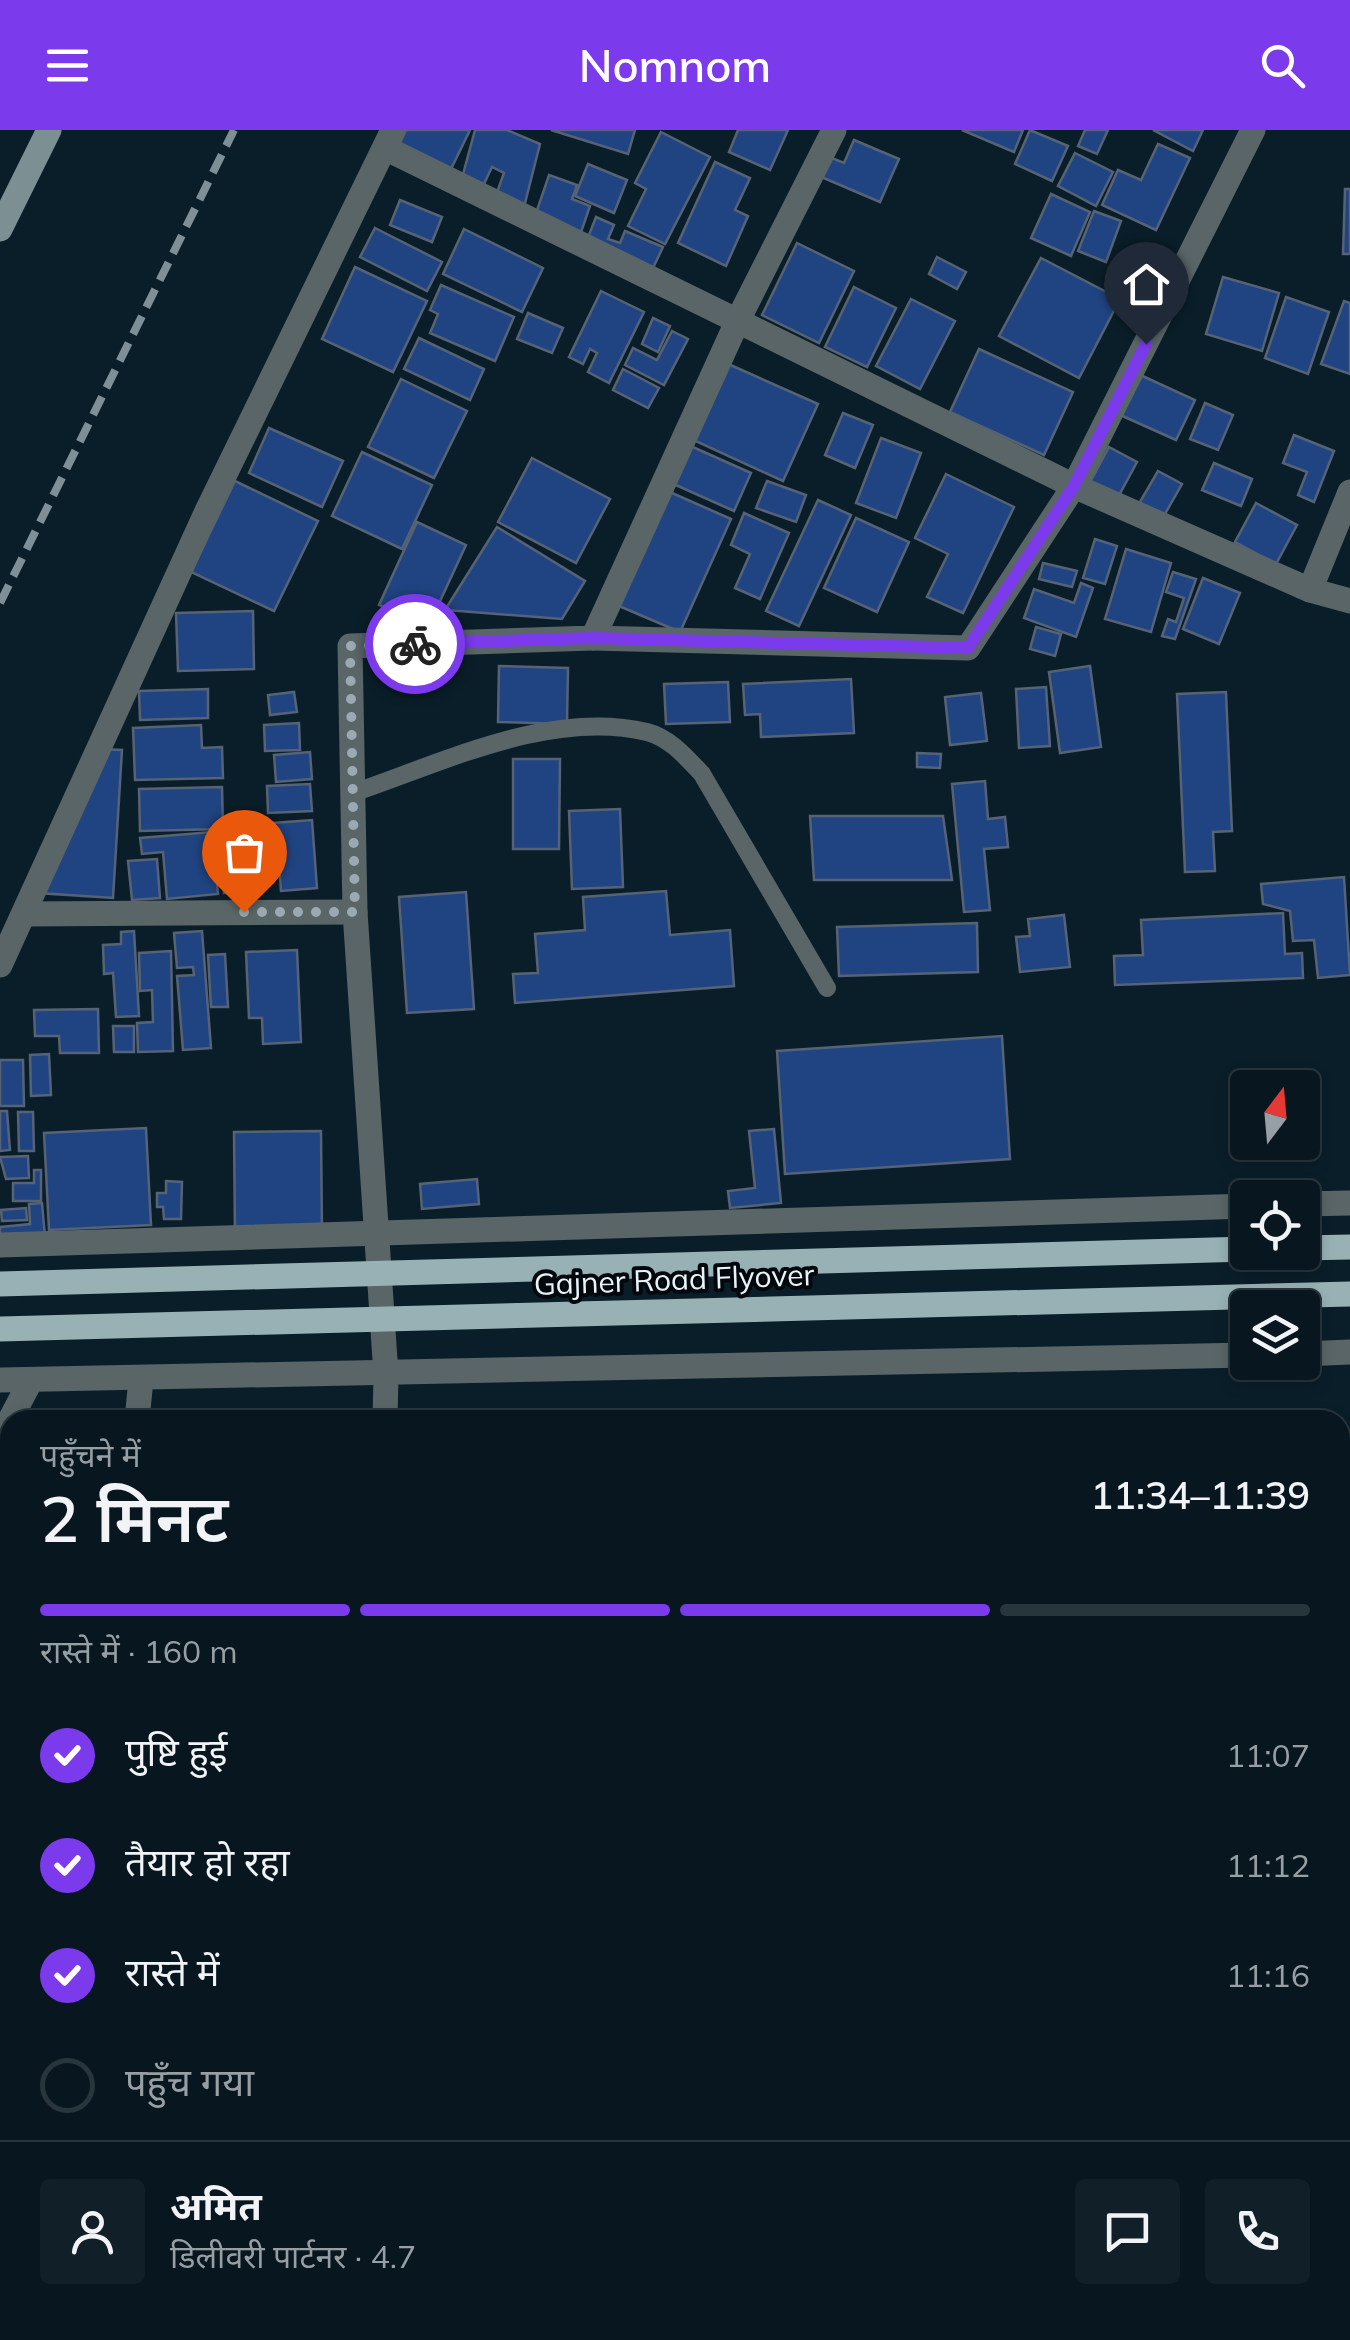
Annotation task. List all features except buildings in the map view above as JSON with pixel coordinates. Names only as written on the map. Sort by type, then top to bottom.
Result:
[{"type":"main road","points":[[1320,1247],[1350,1246]]},
{"type":"main road","name":"Gajner Road Flyover","points":[[0,1284],[1230,1250]]},
{"type":"main road","name":"Gajner Road Flyover","points":[[0,1330],[1350,1294]]},
{"type":"street","points":[[0,229],[48,130]]},
{"type":"street","points":[[593,638],[738,320],[834,130]]},
{"type":"street","points":[[385,1410],[355,912],[350,646],[593,638],[968,648],[1074,486],[1253,130]]},
{"type":"street","points":[[0,965],[207,511],[389,139],[738,320],[1074,486],[1310,590],[1350,601]]},
{"type":"street","points":[[1310,590],[1350,492]]},
{"type":"street","points":[[24,914],[355,912]]},
{"type":"street","points":[[1320,1204],[1350,1203]]},
{"type":"street","points":[[0,1246],[1230,1207]]},
{"type":"street","points":[[1320,1353],[1350,1352]]},
{"type":"street","points":[[0,1380],[1230,1355]]},
{"type":"street","points":[[138,1410],[141,1379]]},
{"type":"street","points":[[15,1410],[30,1380]]},
{"type":"lane","points":[[353,793],[536,734],[583,728],[648,732],[674,745],[702,774],[827,988]]},
{"type":"railway","points":[[0,603],[234,130]]},
{"type":"way so far","points":[[244,912],[355,912],[350,646],[415,644]]},
{"type":"route","points":[[415,644],[593,638],[968,648],[1074,486],[1146,344]]}]
